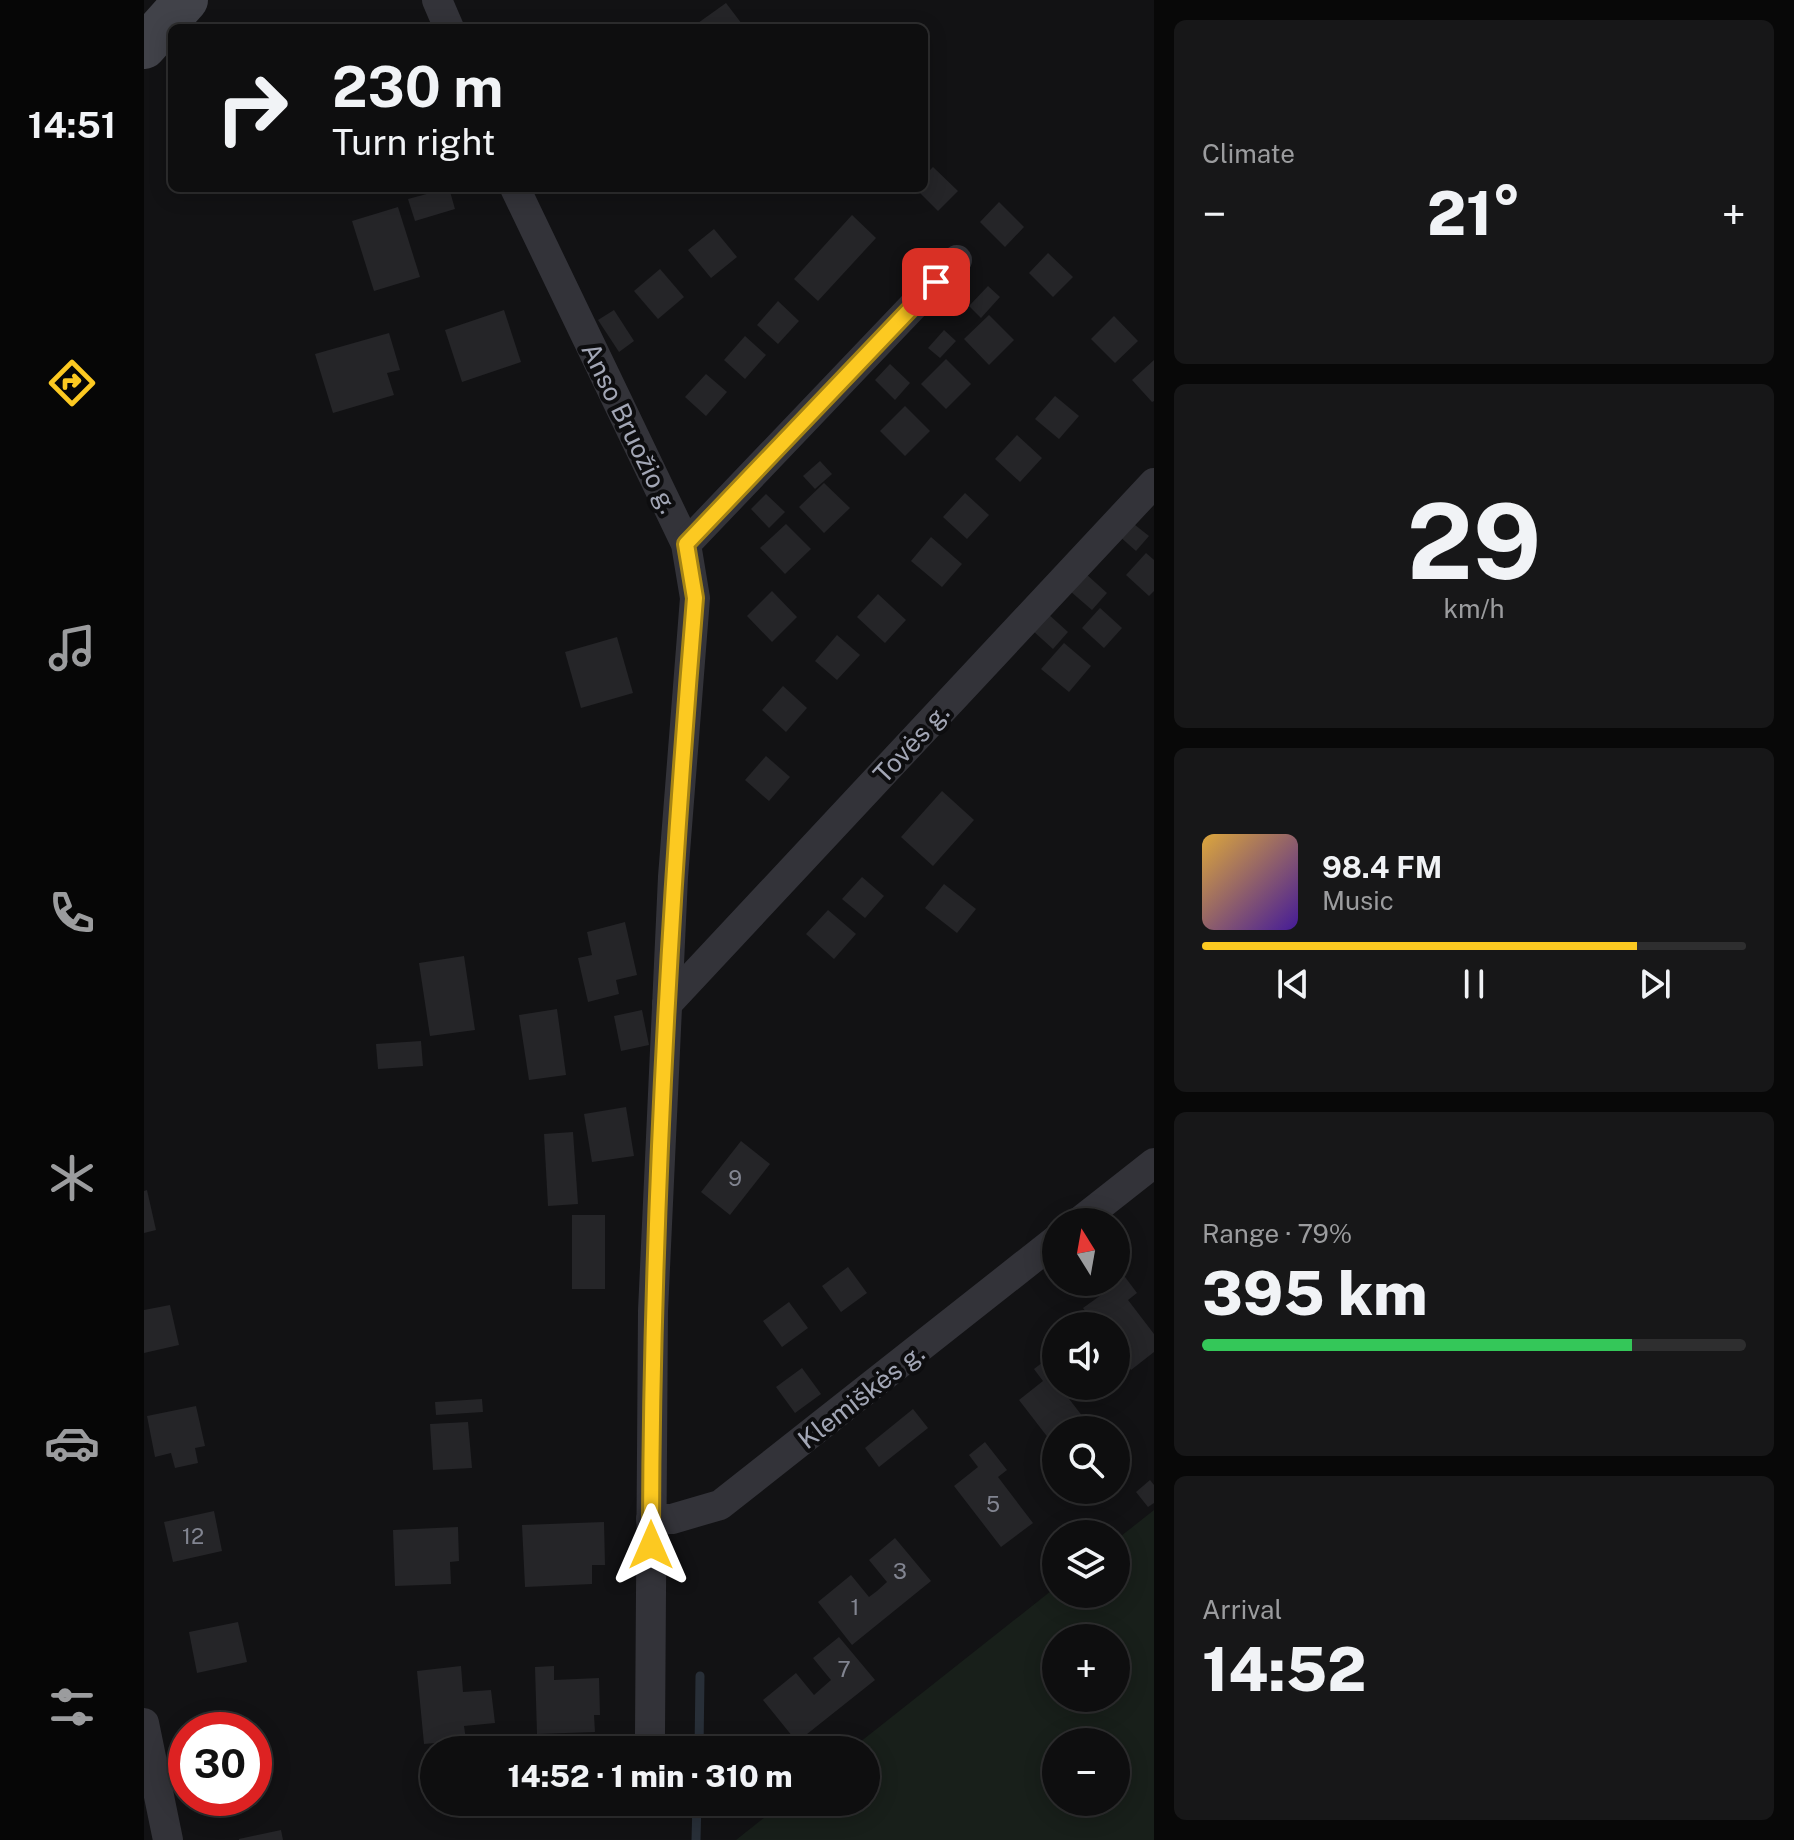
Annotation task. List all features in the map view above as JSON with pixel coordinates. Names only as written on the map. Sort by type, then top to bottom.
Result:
[{"type":"main road","points":[[144,47],[186,0]]},
{"type":"street","points":[[437,0],[447,24]]},
{"type":"street","name":"Anso Bruožio g.","points":[[517,192],[686,544],[695,598],[673,877],[653,1311],[650,1734]]},
{"type":"street","points":[[686,544],[957,260]]},
{"type":"street","name":"Tovės g.","points":[[667,1004],[1154,483]]},
{"type":"street","points":[[1097,1208],[1154,1163]]},
{"type":"street","name":"Klemiškės g.","points":[[651,1519],[672,1519],[720,1505],[1042,1251]]},
{"type":"street","points":[[144,1723],[168,1840]]},
{"type":"shaded area","points":[[1154,1510],[1154,1840],[736,1840],[766,1816],[880,1816],[880,1736],[868,1736],[1042,1598],[1042,1608],[1130,1608],[1130,1529]]},
{"type":"building","points":[[726,3],[742,24],[697,24]]},
{"type":"building","points":[[933,167],[958,191],[938,211],[919,192],[928,192],[928,172]]},
{"type":"building","points":[[434,192],[450,192],[455,209],[415,221],[408,199]]},
{"type":"building","points":[[999,202],[1024,227],[1005,247],[980,222]]},
{"type":"building","points":[[398,207],[420,277],[374,291],[352,221]]},
{"type":"building","points":[[852,215],[876,238],[818,301],[794,279]]},
{"type":"building","points":[[714,229],[737,257],[711,278],[688,250]]},
{"type":"building","points":[[1048,253],[1073,277],[1053,297],[1029,273]]},
{"type":"building","points":[[660,269],[684,297],[658,319],[634,291]]},
{"type":"building","points":[[988,286],[1000,297],[981,318],[969,306]]},
{"type":"building","points":[[778,301],[799,321],[778,344],[757,325]]},
{"type":"building","points":[[504,310],[521,362],[462,382],[445,330]]},
{"type":"building","points":[[614,310],[634,341],[619,352],[598,320]]},
{"type":"building","points":[[989,315],[1014,340],[989,365],[964,339]]},
{"type":"building","points":[[1114,316],[1138,341],[1115,363],[1091,339]]},
{"type":"building","points":[[944,330],[956,341],[940,358],[928,348]]},
{"type":"building","points":[[389,333],[400,370],[387,373],[394,395],[333,413],[315,354]]},
{"type":"building","points":[[745,336],[766,355],[745,379],[724,360]]},
{"type":"building","points":[[946,359],[971,384],[946,409],[921,384]]},
{"type":"building","points":[[1154,360],[1154,401],[1152,402],[1132,380]]},
{"type":"building","points":[[890,364],[910,383],[895,400],[875,380]]},
{"type":"building","points":[[706,374],[727,392],[706,416],[685,397]]},
{"type":"building","points":[[1055,396],[1079,416],[1059,439],[1035,419]]},
{"type":"building","points":[[905,406],[930,431],[905,456],[880,431]]},
{"type":"building","points":[[1017,435],[1042,458],[1020,482],[995,459]]},
{"type":"building","points":[[820,461],[832,474],[815,489],[803,476]]},
{"type":"building","points":[[824,483],[850,508],[824,533],[799,507]]},
{"type":"building","points":[[965,493],[989,515],[967,539],[943,517]]},
{"type":"building","points":[[766,494],[785,512],[769,528],[751,509]]},
{"type":"building","points":[[1130,521],[1149,536],[1136,551],[1118,535]]},
{"type":"building","points":[[786,524],[811,549],[785,574],[760,548]]},
{"type":"building","points":[[931,537],[962,564],[942,587],[911,561]]},
{"type":"building","points":[[1146,553],[1154,560],[1154,591],[1149,596],[1126,575]]},
{"type":"building","points":[[1086,574],[1107,593],[1092,610],[1070,591]]},
{"type":"building","points":[[772,591],[797,617],[772,642],[747,616]]},
{"type":"building","points":[[878,594],[906,620],[885,643],[857,617]]},
{"type":"building","points":[[1100,608],[1122,628],[1104,648],[1082,628]]},
{"type":"building","points":[[1047,613],[1068,632],[1053,649],[1032,630]]},
{"type":"building","points":[[837,635],[860,655],[837,680],[815,661]]},
{"type":"building","points":[[617,637],[633,693],[581,708],[565,652]]},
{"type":"building","points":[[1064,643],[1091,666],[1069,692],[1041,669]]},
{"type":"building","points":[[783,686],[807,708],[786,732],[762,710]]},
{"type":"building","points":[[766,756],[790,777],[769,801],[745,780]]},
{"type":"building","points":[[942,791],[974,820],[933,866],[901,837]]},
{"type":"building","points":[[862,877],[884,896],[865,918],[842,899]]},
{"type":"building","points":[[944,884],[976,909],[957,933],[925,908]]},
{"type":"building","points":[[828,910],[856,934],[834,959],[806,934]]},
{"type":"building","points":[[625,922],[637,975],[616,980],[619,994],[588,1002],[578,958],[592,955],[587,932]]},
{"type":"building","points":[[464,956],[475,1030],[430,1036],[419,963]]},
{"type":"building","points":[[557,1009],[566,1075],[529,1080],[519,1015]]},
{"type":"building","points":[[642,1010],[649,1045],[621,1051],[614,1016]]},
{"type":"building","points":[[421,1041],[423,1066],[378,1069],[376,1044]]},
{"type":"building","points":[[626,1107],[634,1156],[592,1162],[584,1114]]},
{"type":"building","points":[[573,1132],[578,1204],[548,1206],[544,1134]]},
{"type":"building","points":[[741,1141],[770,1164],[730,1215],[701,1192]]},
{"type":"building","points":[[147,1190],[156,1230],[144,1233],[144,1191]]},
{"type":"building","points":[[572,1215],[605,1215],[605,1289],[572,1289]]},
{"type":"building","points":[[848,1267],[867,1293],[841,1312],[822,1286]]},
{"type":"building","points":[[1130,1284],[1137,1293],[1128,1300],[1154,1334],[1154,1352],[1131,1370],[1130,1312],[1086,1312],[1083,1308],[1100,1296],[1130,1296]]},
{"type":"building","points":[[789,1302],[808,1328],[782,1347],[763,1321]]},
{"type":"building","points":[[170,1305],[179,1345],[144,1353],[144,1310]]},
{"type":"building","points":[[1042,1363],[1042,1380],[1034,1369]]},
{"type":"building","points":[[802,1368],[821,1394],[795,1413],[776,1387]]},
{"type":"building","points":[[1042,1382],[1042,1400],[1070,1400],[1082,1416],[1042,1416],[1042,1430],[1019,1400]]},
{"type":"building","points":[[482,1399],[483,1412],[436,1415],[435,1402]]},
{"type":"building","points":[[196,1406],[205,1446],[195,1448],[198,1463],[175,1468],[171,1453],[155,1457],[147,1416]]},
{"type":"building","points":[[913,1409],[928,1428],[879,1467],[865,1448]]},
{"type":"building","points":[[468,1422],[472,1468],[433,1470],[430,1424]]},
{"type":"building","points":[[985,1442],[1007,1470],[998,1477],[1033,1523],[1001,1547],[954,1486],[978,1467],[969,1455]]},
{"type":"building","points":[[1150,1480],[1154,1485],[1154,1503],[1148,1507],[1136,1492]]},
{"type":"building","points":[[214,1511],[222,1551],[173,1562],[164,1522]]},
{"type":"building","points":[[604,1522],[605,1565],[592,1565],[592,1584],[525,1587],[522,1525]]},
{"type":"building","points":[[458,1527],[459,1561],[450,1562],[451,1584],[395,1586],[393,1530]]},
{"type":"building","points":[[895,1538],[931,1581],[852,1645],[818,1602],[851,1575],[869,1597],[877,1591],[887,1582],[869,1560]]},
{"type":"building","points":[[238,1622],[247,1662],[197,1673],[189,1632]]},
{"type":"building","points":[[839,1637],[875,1680],[805,1736],[792,1736],[763,1700],[796,1673],[814,1695],[831,1680],[813,1658]]},
{"type":"building","points":[[461,1666],[463,1692],[491,1690],[495,1723],[464,1726],[465,1736],[423,1736],[417,1671]]},
{"type":"building","points":[[554,1666],[554,1680],[599,1678],[600,1715],[594,1715],[595,1732],[537,1734],[535,1667]]},
{"type":"building","points":[[281,1830],[283,1840],[239,1840],[239,1839]]},
{"type":"waterway","points":[[699,1736],[700,1676]]},
{"type":"waterway","points":[[696,1840],[697,1816]]},
{"type":"route","points":[[651,1545],[653,1311],[670,941],[695,598],[686,544],[936,282]]}]
